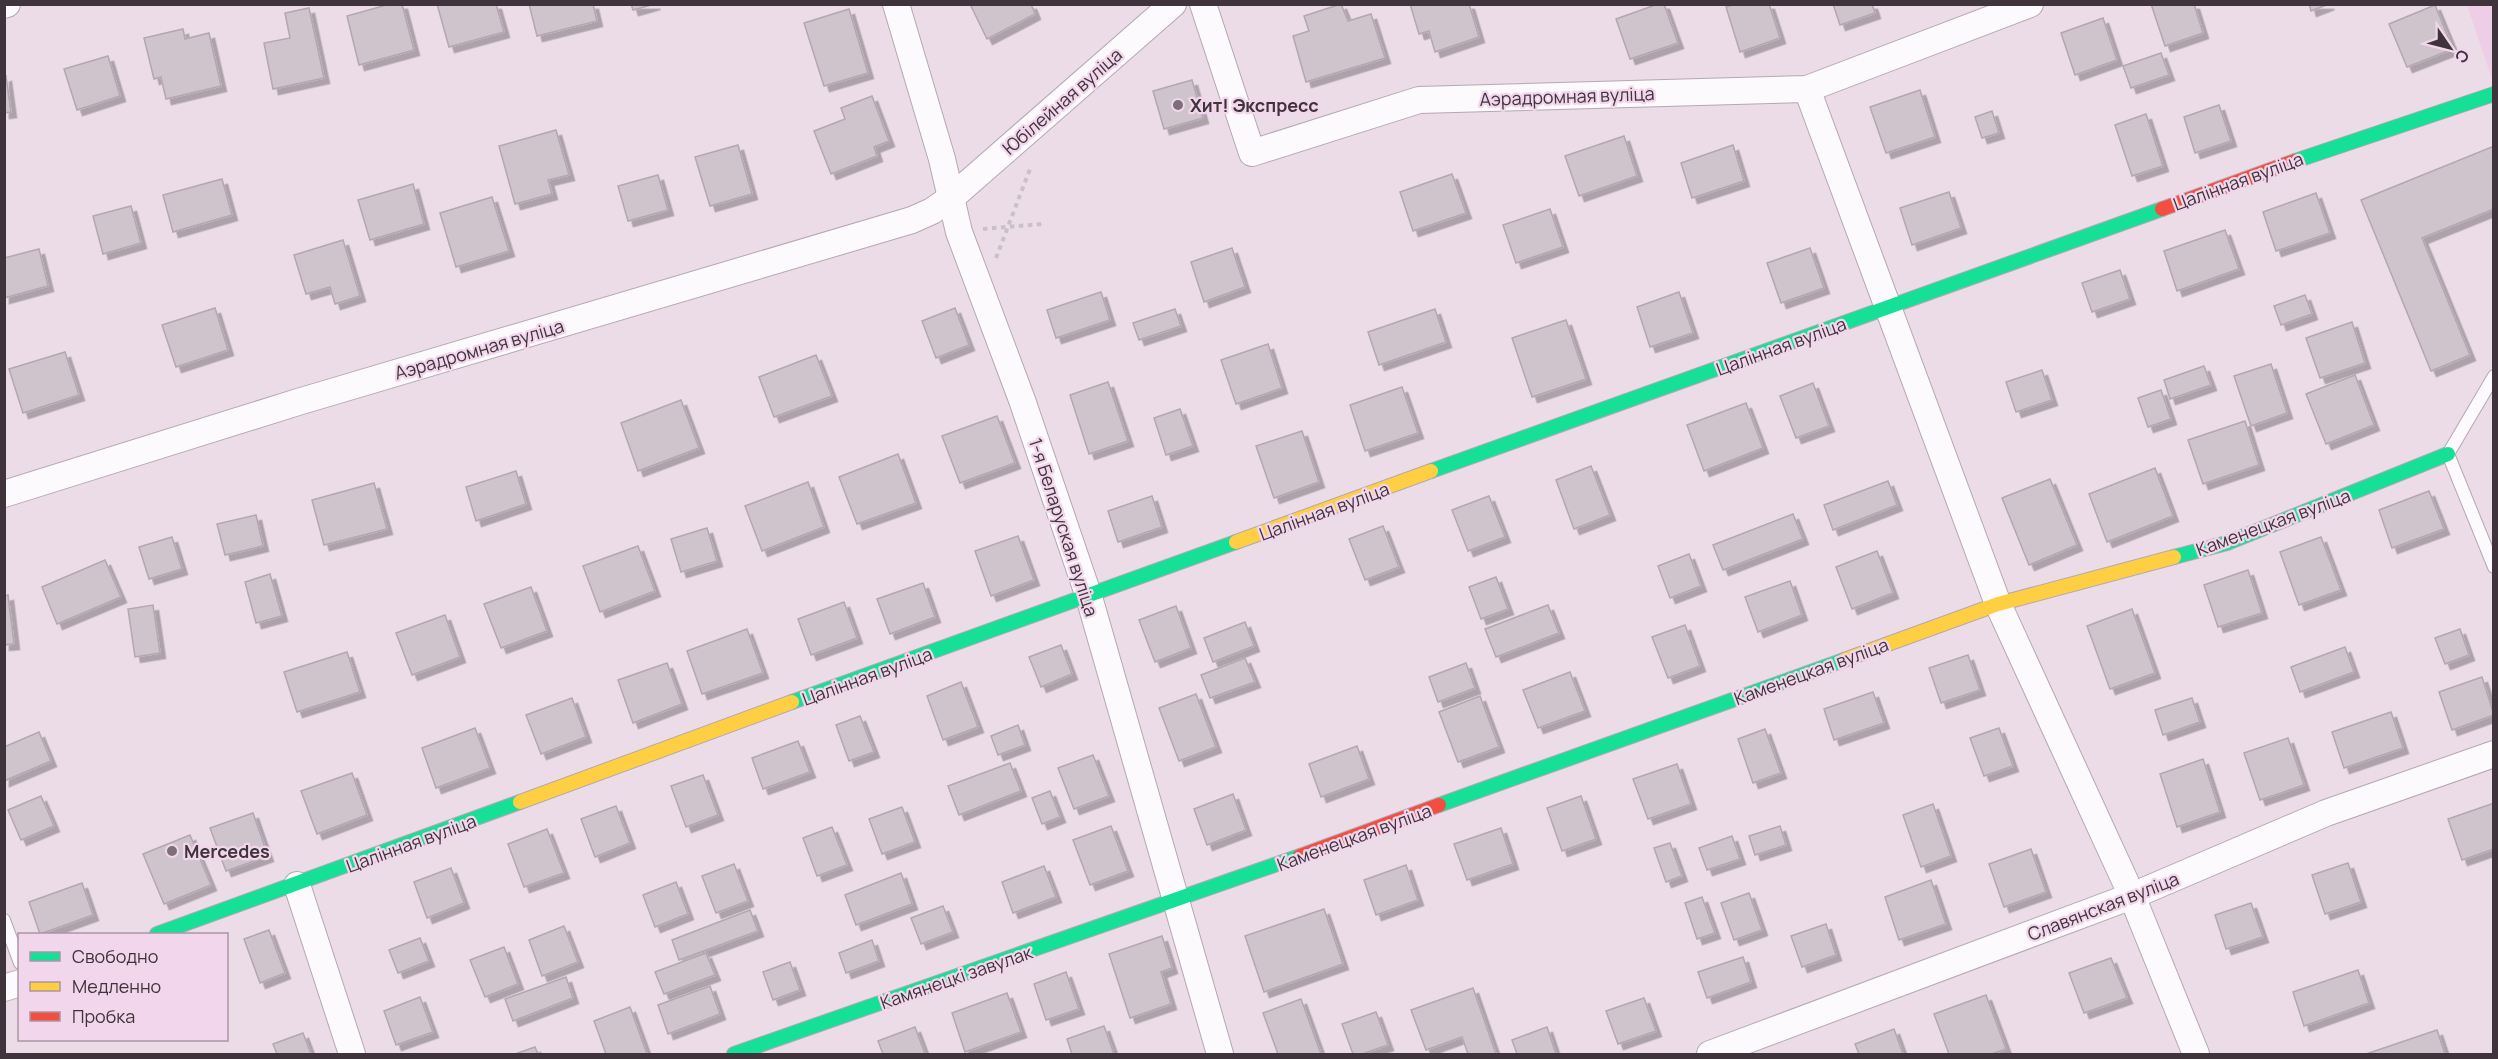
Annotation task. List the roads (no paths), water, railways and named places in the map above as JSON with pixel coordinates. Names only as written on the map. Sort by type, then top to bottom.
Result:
[{"type":"street","name":"1-я Беларуская вуліца","points":[[896,4],[959,232],[983,292],[1089,597],[1220,1054]]},
{"type":"street","name":"Юбілейная вуліца","points":[[951,198],[1173,4]]},
{"type":"street","name":"Аэрадромная вуліца","points":[[1203,4],[1252,153],[1419,100],[1807,89],[2030,4]]},
{"type":"street","points":[[1807,89],[1998,604],[2132,896],[2196,1054]]},
{"type":"street","name":"Цалінная вуліца","points":[[160,933],[297,885],[869,674],[1089,597],[2332,148],[2493,94]]},
{"type":"street","name":"Аэрадромная вуліца","points":[[4,494],[298,402],[887,229],[932,211],[951,198]]},
{"type":"street","name":"Каменецкая вуліца","points":[[1177,900],[1998,604],[2227,543],[2448,454]]},
{"type":"street","name":"Славянская вуліца","points":[[1710,1054],[2132,896],[2326,813],[2493,754]]},
{"type":"street","points":[[297,885],[352,1054]]},
{"type":"street","name":"Камянецкі завулак","points":[[734,1054],[1177,900]]},
{"type":"lane","points":[[2493,376],[2448,454],[2493,567]]},
{"type":"lane","points":[[4,920],[18,958]]},
{"type":"place","name":"Хит! Экспресс","points":[[1178,105]]},
{"type":"place","name":"Mercedes","points":[[172,851]]}]
